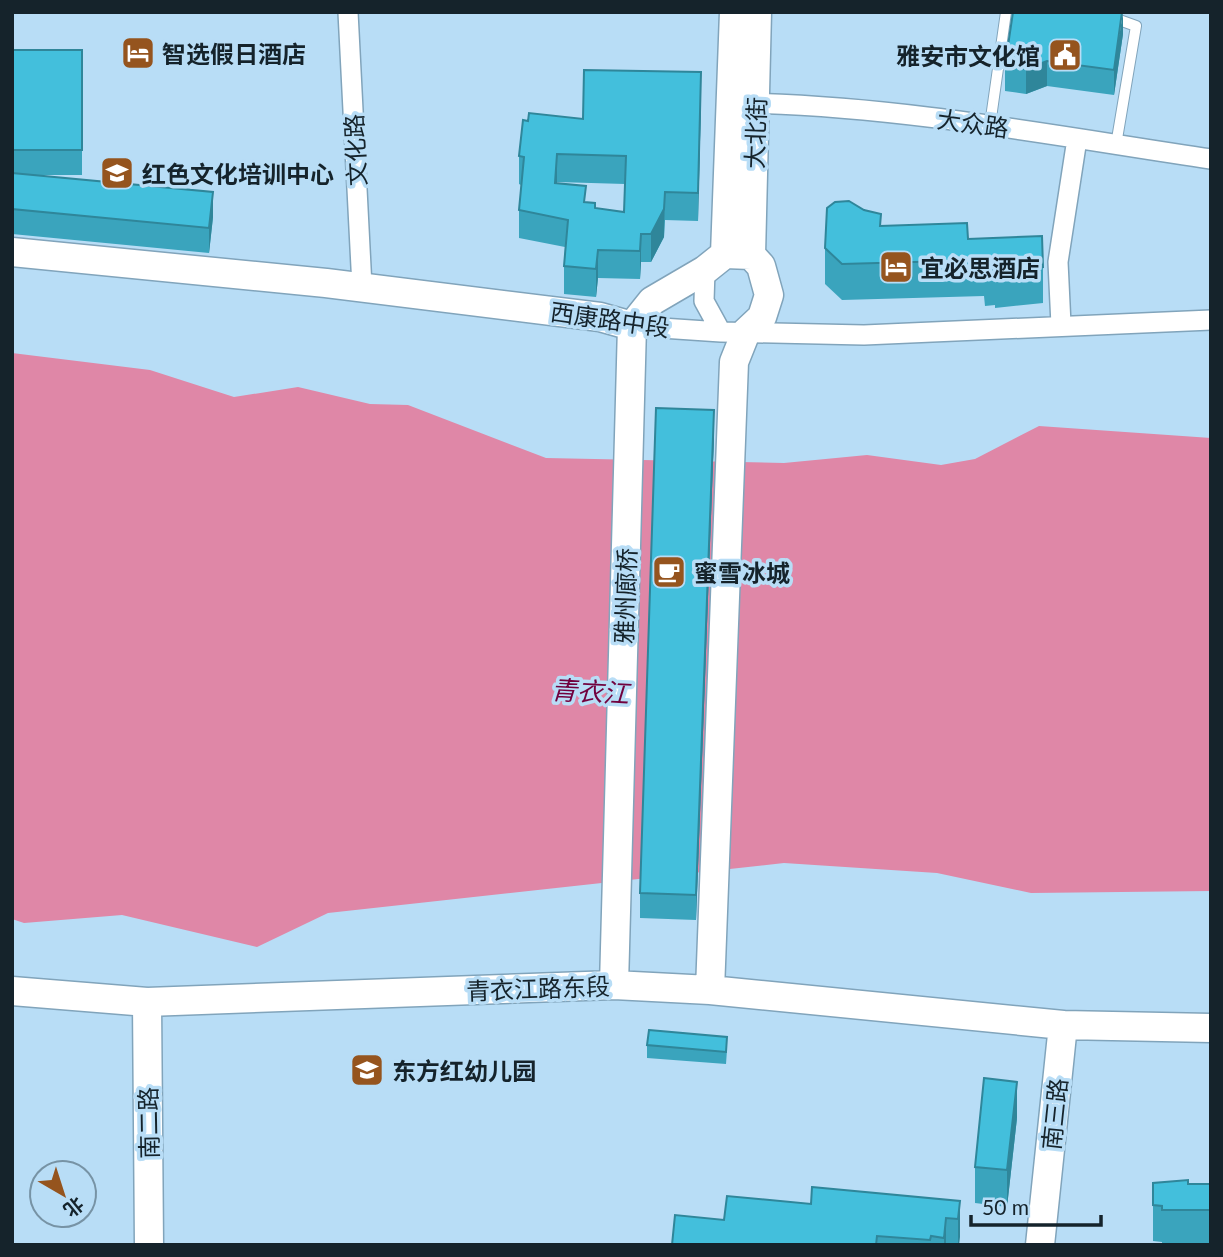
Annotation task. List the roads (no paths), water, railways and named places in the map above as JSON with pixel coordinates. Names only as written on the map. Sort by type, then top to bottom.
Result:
[{"type":"main road","name":"大北街","points":[[734,12],[744,103]]},
{"type":"main road","name":"大北街","points":[[727,260],[757,12]]},
{"type":"main road","name":"西康路中段","points":[[12,252],[362,287],[600,317],[632,326]]},
{"type":"main road","points":[[632,326],[652,301],[727,260],[761,266],[769,295],[762,317],[733,332],[710,990]]},
{"type":"main road","name":"雅州廊桥","points":[[615,972],[632,326]]},
{"type":"main road","name":"青衣江路东段","points":[[12,991],[147,1002],[615,972],[710,990],[1063,1025],[1211,1028]]},
{"type":"main road","name":"南二路","points":[[147,1002],[149,1245]]},
{"type":"main road","name":"南三路","points":[[1041,1245],[1063,1025]]},
{"type":"street","name":"文化路","points":[[348,12],[362,287]]},
{"type":"street","name":"大众路","points":[[744,103],[872,111],[989,125],[1211,159]]},
{"type":"street","points":[[1061,325],[1058,262],[1077,139]]},
{"type":"street","points":[[727,260],[704,301],[733,332]]},
{"type":"street","name":"西康路中段","points":[[632,326],[864,335],[1211,320]]},
{"type":"lane","points":[[989,125],[1006,12]]},
{"type":"lane","points":[[1097,12],[1097,15],[1136,26],[1116,145]]},
{"type":"water","name":"青衣江","points":[[12,353],[150,370],[234,397],[298,387],[370,404],[408,405],[546,458],[784,463],[867,455],[941,465],[975,459],[1039,426],[1211,438],[1211,891],[1031,893],[937,873],[784,863],[328,913],[257,947],[122,915],[24,923],[12,919]]},
{"type":"place","name":"智选假日酒店","points":[[138,53]]},
{"type":"place","name":"雅安市文化馆","points":[[1065,55]]},
{"type":"place","name":"红色文化培训中心","points":[[117,173]]},
{"type":"place","name":"宜必思酒店","points":[[896,267]]},
{"type":"place","name":"蜜雪冰城","points":[[669,572]]},
{"type":"place","name":"东方红幼儿园","points":[[367,1070]]}]
